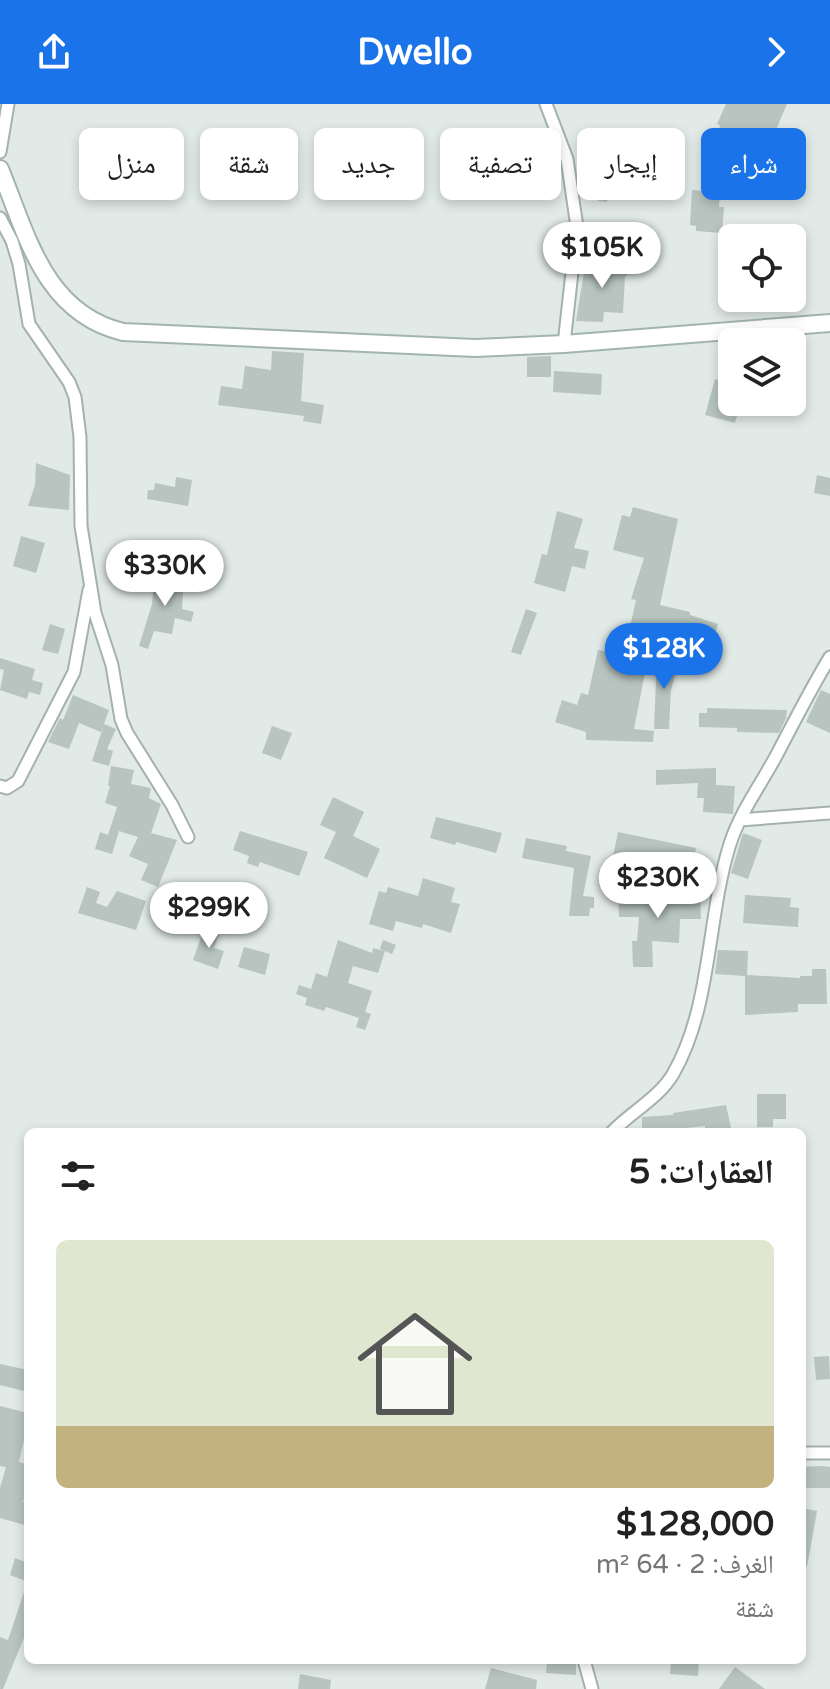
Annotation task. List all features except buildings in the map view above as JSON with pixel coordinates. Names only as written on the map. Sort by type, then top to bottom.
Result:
[{"type":"main road","points":[[0,169],[33,249],[56,292],[87,319],[110,329],[136,334],[475,348],[830,323]]},
{"type":"street","points":[[0,152],[8,104]]},
{"type":"street","points":[[546,104],[567,159],[577,227],[564,344]]},
{"type":"street","points":[[0,218],[19,264],[29,324],[69,382],[75,397],[80,437],[81,526],[95,613],[112,665],[121,719],[188,837]]},
{"type":"street","points":[[0,786],[7,788],[18,781],[74,672],[90,587]]},
{"type":"street","points":[[617,1128],[660,1091],[673,1074],[683,1052],[707,969],[721,875],[740,820],[802,702],[830,657]]},
{"type":"street","points":[[740,820],[830,813]]},
{"type":"street","points":[[806,1453],[830,1453]]},
{"type":"street","points":[[585,1664],[592,1689]]}]
